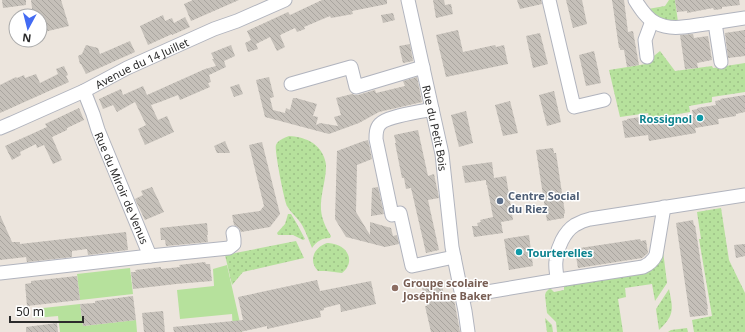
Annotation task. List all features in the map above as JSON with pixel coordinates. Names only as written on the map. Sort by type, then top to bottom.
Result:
[{"type":"street","name":"Avenue du 14 Juillet","points":[[0,128],[84,91],[127,68],[214,29],[237,21],[259,6],[285,0]]},
{"type":"street","name":"Rue du Petit Bois","points":[[408,0],[442,154],[454,257],[463,296],[468,332]]},
{"type":"street","points":[[549,0],[574,107],[604,100]]},
{"type":"street","points":[[635,0],[652,21],[660,25],[682,27],[745,18]]},
{"type":"street","points":[[647,57],[645,40],[652,21]]},
{"type":"street","points":[[715,23],[720,62]]},
{"type":"street","points":[[291,84],[351,67],[356,87],[423,67]]},
{"type":"street","name":"Rue du Miroir de Venus","points":[[0,273],[150,256],[98,130],[84,91]]},
{"type":"street","points":[[432,109],[386,119],[379,124],[376,132],[376,139],[392,215],[400,213],[412,266],[454,257]]},
{"type":"street","points":[[557,280],[556,260],[558,250],[563,238],[575,224],[590,219],[745,195]]},
{"type":"street","points":[[463,296],[649,265],[656,255],[664,207]]},
{"type":"street","points":[[150,256],[229,248],[234,244],[233,233]]},
{"type":"green space","points":[[669,0],[675,0],[678,22],[662,18],[648,9],[665,6]]},
{"type":"green space","points":[[660,51],[675,71],[712,66],[713,68],[745,63],[745,92],[712,97],[712,102],[689,106],[690,112],[649,119],[648,113],[620,117],[609,70],[646,64]]},
{"type":"green space","points":[[289,136],[310,141],[321,152],[326,163],[321,210],[324,224],[331,236],[330,238],[320,240],[312,248],[302,225],[287,206],[282,185],[276,155],[276,145],[280,140]]},
{"type":"green space","points":[[721,208],[729,260],[745,293],[745,332],[694,332],[692,320],[712,316],[699,239],[701,239],[697,212]]},
{"type":"green space","points":[[288,214],[291,214],[305,239],[303,240],[293,235],[278,235],[277,233],[285,224]]},
{"type":"green space","points":[[296,241],[304,258],[243,272],[232,285],[225,255]]},
{"type":"green space","points":[[332,243],[339,246],[347,252],[349,260],[348,265],[342,273],[318,271],[313,263],[316,251],[322,245]]},
{"type":"green space","points":[[663,251],[667,283],[655,301],[652,284],[625,288],[626,297],[618,299],[623,332],[557,332],[556,322],[547,313],[545,295],[549,289],[554,292],[564,290],[564,285],[644,272]]},
{"type":"green space","points":[[227,265],[242,332],[233,332],[232,314],[180,319],[177,290],[214,286],[213,269]]},
{"type":"green space","points":[[130,268],[133,294],[80,300],[77,274]]},
{"type":"green space","points":[[669,289],[672,311],[668,320],[659,330],[656,309]]},
{"type":"green space","points":[[80,304],[83,326],[136,320],[137,332],[60,332],[58,316],[35,318],[34,309]]},
{"type":"green space","points":[[545,318],[552,325],[553,332],[547,332]]},
{"type":"green space","points":[[687,328],[688,332],[668,332],[671,330]]},
{"type":"building","points":[[2,0],[26,0],[26,5],[3,8]]},
{"type":"building","points":[[31,0],[61,0],[69,26],[48,31],[48,8],[32,8]]},
{"type":"building","points":[[193,0],[239,0],[191,21],[184,4]]},
{"type":"building","points":[[322,0],[387,0],[387,4],[352,11],[353,14],[331,18],[330,16],[304,27],[305,29],[297,32],[295,28],[280,35],[285,47],[277,51],[270,37],[256,44],[258,49],[248,52],[245,43],[251,40],[247,31],[288,12],[290,15]]},
{"type":"building","points":[[433,0],[444,0],[445,5],[451,4],[453,14],[436,18]]},
{"type":"building","points":[[517,0],[541,0],[542,4],[520,9]]},
{"type":"building","points":[[566,0],[582,0],[587,24],[573,28]]},
{"type":"building","points":[[612,0],[624,0],[628,32],[633,31],[639,65],[627,67],[624,50],[620,50],[619,48]]},
{"type":"building","points":[[675,0],[739,0],[740,5],[722,7],[722,9],[714,10],[713,8],[687,13],[687,11],[677,12]]},
{"type":"building","points":[[393,13],[395,20],[383,23],[381,15]]},
{"type":"building","points":[[163,15],[165,21],[172,18],[174,23],[185,17],[190,27],[148,45],[140,26]]},
{"type":"building","points":[[458,30],[463,52],[495,45],[496,47],[504,45],[508,64],[446,77],[436,35]]},
{"type":"building","points":[[745,30],[745,56],[728,58],[725,33]]},
{"type":"building","points":[[540,33],[548,64],[533,68],[526,36]]},
{"type":"building","points":[[693,34],[694,38],[708,36],[712,60],[697,63],[698,68],[685,69],[680,35]]},
{"type":"building","points":[[130,41],[135,52],[86,74],[80,64],[78,56],[82,54],[86,45],[98,48],[100,54]]},
{"type":"building","points":[[410,44],[413,61],[403,63],[399,46]]},
{"type":"building","points":[[231,45],[235,56],[224,61],[226,67],[209,75],[211,82],[208,83],[210,87],[180,100],[178,95],[151,105],[158,120],[167,116],[174,132],[145,145],[138,129],[146,125],[135,102],[117,112],[113,105],[103,109],[99,99],[121,89],[123,95],[143,86],[147,95],[205,69],[216,66],[212,59],[214,59],[211,53]]},
{"type":"building","points":[[594,51],[601,83],[586,86],[579,55]]},
{"type":"building","points":[[64,66],[69,82],[0,113],[0,85],[16,77],[17,78],[24,75],[25,78],[36,74],[40,83],[58,74],[56,69]]},
{"type":"building","points":[[269,77],[274,97],[270,98],[273,110],[285,113],[286,108],[290,110],[293,98],[317,104],[313,116],[318,117],[316,125],[320,123],[338,126],[334,117],[341,115],[336,98],[352,94],[358,95],[375,90],[376,93],[405,86],[403,81],[417,77],[422,102],[379,112],[359,123],[329,134],[265,117],[256,80]]},
{"type":"building","points":[[239,84],[243,94],[234,97],[230,87]]},
{"type":"building","points":[[554,91],[561,122],[547,126],[539,95]]},
{"type":"building","name":"Rossignol","points":[[745,95],[745,112],[736,114],[736,116],[718,119],[719,124],[695,128],[696,133],[649,141],[648,135],[625,138],[622,121],[627,119],[646,117],[646,122],[693,115],[692,110],[716,105],[715,101],[721,100],[720,99]]},
{"type":"building","points":[[510,101],[518,133],[503,136],[495,105]]},
{"type":"building","points":[[79,108],[84,120],[52,137],[62,160],[53,164],[44,145],[37,148],[36,144],[20,152],[21,155],[12,160],[5,146],[47,127],[45,124]]},
{"type":"building","points":[[466,111],[473,143],[459,147],[451,115]]},
{"type":"building","points":[[418,130],[428,176],[434,174],[439,198],[428,200],[439,250],[426,253],[411,188],[406,189],[404,178],[402,178],[394,135]]},
{"type":"building","points":[[368,140],[372,159],[357,165],[356,212],[370,235],[370,222],[391,228],[393,236],[397,235],[399,244],[385,247],[346,237],[335,219],[337,151]]},
{"type":"building","points":[[225,141],[230,153],[217,153],[214,146]]},
{"type":"building","points":[[262,142],[280,214],[270,227],[241,232],[239,228],[234,225],[232,215],[260,211],[264,206],[249,145]]},
{"type":"building","points":[[553,148],[554,153],[556,153],[565,213],[564,218],[547,221],[536,150]]},
{"type":"building","name":"Centre Social du Riez","points":[[492,162],[494,178],[506,176],[513,220],[501,222],[503,233],[474,237],[472,226],[478,226],[477,223],[481,222],[480,220],[493,217],[486,180],[465,183],[462,166]]},
{"type":"building","points":[[152,187],[164,212],[145,220],[135,199],[143,195],[141,191]]},
{"type":"building","points":[[378,187],[384,214],[371,216],[372,188]]},
{"type":"building","points":[[0,215],[12,242],[20,242],[20,244],[126,232],[128,250],[88,255],[87,249],[72,251],[72,257],[27,262],[26,257],[0,260]]},
{"type":"building","points":[[693,220],[708,315],[690,317],[676,223]]},
{"type":"building","points":[[207,223],[208,242],[166,246],[165,240],[161,240],[160,228]]},
{"type":"building","name":"Tourterelles","points":[[529,235],[533,266],[509,270],[504,239]]},
{"type":"building","points":[[640,239],[641,241],[646,240],[648,253],[642,258],[578,268],[575,251],[580,250],[580,248]]},
{"type":"building","points":[[745,244],[745,256],[736,258],[734,245]]},
{"type":"building","points":[[205,262],[206,264],[210,264],[212,281],[133,289],[131,272],[136,272],[135,270],[161,267],[161,269],[180,267],[179,265]]},
{"type":"building","points":[[77,276],[80,300],[27,306],[25,284],[31,283],[31,281]]},
{"type":"building","points":[[317,280],[320,291],[371,281],[376,304],[341,312],[340,304],[324,308],[324,310],[320,311],[321,317],[267,329],[267,326],[240,332],[174,332],[173,327],[243,320],[238,297]]},
{"type":"building","points":[[442,284],[444,296],[453,294],[460,332],[431,332],[425,306],[427,306],[422,288]]},
{"type":"building","points":[[133,296],[136,320],[83,326],[80,304],[95,303],[95,301]]},
{"type":"building","points":[[163,311],[165,332],[144,332],[142,313]]},
{"type":"building","points":[[57,323],[58,332],[26,332],[26,327]]},
{"type":"place","name":"Rossignol","points":[[700,118]]},
{"type":"place","name":"Centre Social du Riez","points":[[500,201]]},
{"type":"place","name":"Tourterelles","points":[[519,252]]},
{"type":"place","name":"Groupe scolaire Joséphine Baker","points":[[395,288]]}]
